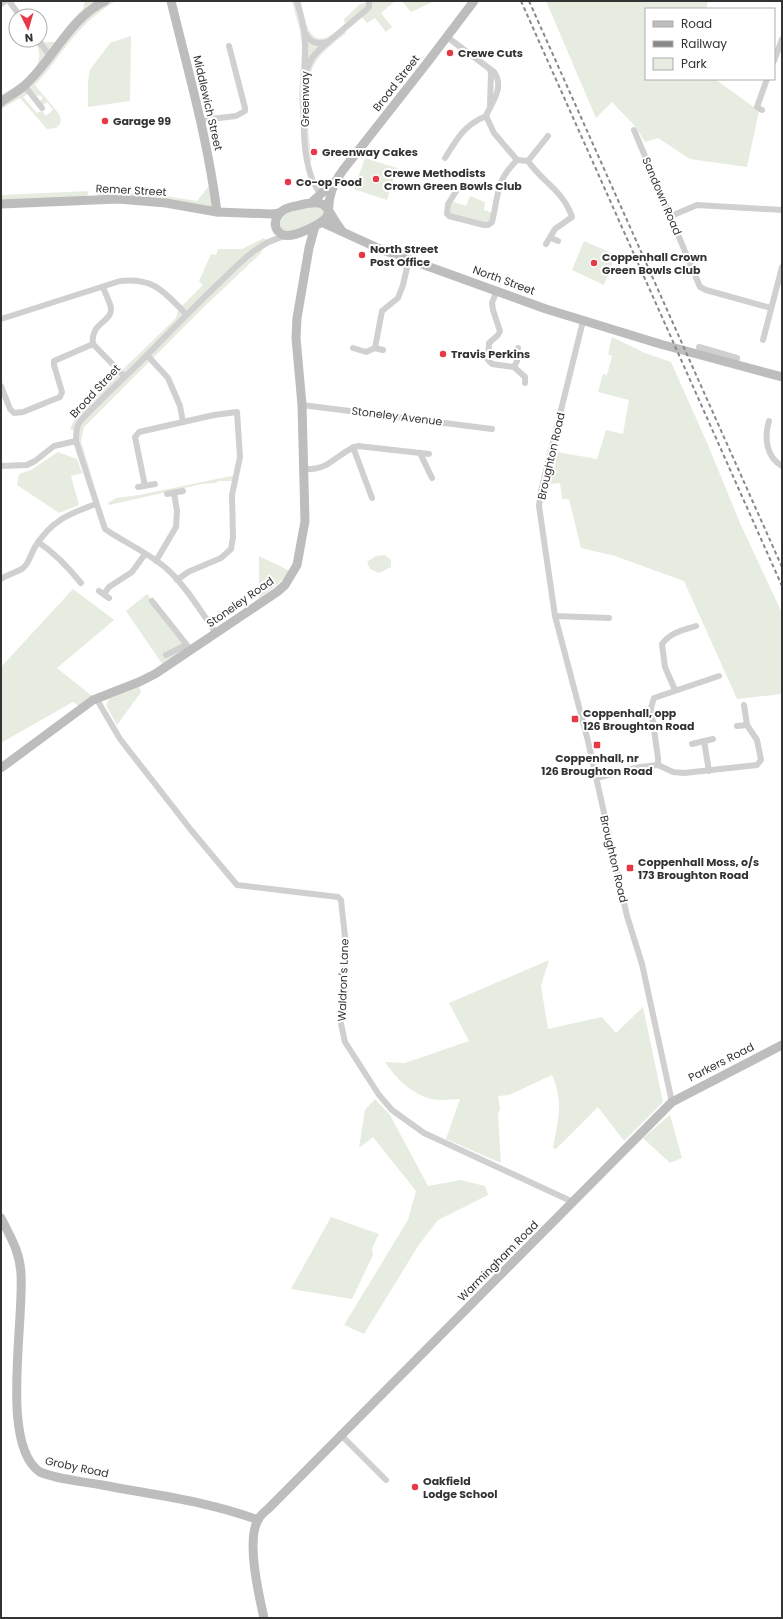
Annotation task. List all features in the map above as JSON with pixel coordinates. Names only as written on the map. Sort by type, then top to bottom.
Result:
[{"type":"street","points":[[1,4],[5,1]]},
{"type":"street","name":"Middlewich Street","points":[[171,1],[202,120],[217,212]]},
{"type":"street","name":"Greenway","points":[[297,1],[305,31],[304,125],[307,160],[321,194]]},
{"type":"street","points":[[305,75],[312,58],[328,42],[369,7],[369,1]]},
{"type":"street","name":"Broad Street","points":[[314,201],[336,180],[474,1]]},
{"type":"street","points":[[1,102],[24,86],[74,25],[99,2]]},
{"type":"street","points":[[305,31],[309,39],[313,42],[328,42]]},
{"type":"street","points":[[445,158],[464,129],[471,123],[486,116],[490,105],[491,73],[490,69],[447,36]]},
{"type":"street","points":[[775,58],[782,39]]},
{"type":"street","points":[[202,120],[236,116],[245,111],[229,46]]},
{"type":"street","points":[[44,48],[50,56]]},
{"type":"street","points":[[750,104],[759,108],[767,80]]},
{"type":"street","points":[[24,86],[42,108]]},
{"type":"street","points":[[486,116],[494,133],[517,160],[528,161],[533,168],[560,194],[568,206],[574,220],[555,229],[551,238],[546,244]]},
{"type":"street","name":"Sandown Road","points":[[634,130],[644,146],[700,287],[771,308]]},
{"type":"street","points":[[528,161],[548,136]]},
{"type":"street","points":[[457,190],[448,204],[447,214],[449,216],[488,225],[492,222],[504,173],[517,160]]},
{"type":"street","name":"Broad Street","points":[[318,224],[326,218],[330,196],[336,180]]},
{"type":"street","name":"Remer Street","points":[[1,204],[118,199],[166,203],[217,212],[280,213]]},
{"type":"street","points":[[275,226],[277,217],[288,208],[314,201],[323,203],[328,210]]},
{"type":"street","points":[[671,216],[698,205],[782,210]]},
{"type":"street","name":"North Street","points":[[328,210],[342,231]]},
{"type":"street","points":[[259,213],[267,218],[280,234],[284,236],[296,234],[318,224]]},
{"type":"street","name":"North Street","points":[[318,224],[342,231],[380,249],[584,321],[660,344],[782,377]]},
{"type":"street","name":"Stoneley Road","points":[[1,768],[96,698],[139,682],[189,647],[216,633],[277,592],[293,575],[297,565],[305,521],[305,470],[302,405],[296,338],[297,318],[309,248],[318,224]]},
{"type":"street","name":"Broad Street","points":[[268,241],[274,234],[275,226]]},
{"type":"street","points":[[296,234],[305,240],[309,248]]},
{"type":"street","name":"Broad Street","points":[[76,441],[76,432],[79,424],[124,376],[147,355],[186,314],[255,249],[268,241],[284,236]]},
{"type":"street","points":[[551,238],[558,241]]},
{"type":"street","points":[[375,348],[382,311],[398,298],[403,285],[409,259]]},
{"type":"street","points":[[763,340],[782,267]]},
{"type":"street","points":[[1,319],[120,281],[135,280],[150,283],[162,290],[186,314]]},
{"type":"street","points":[[103,287],[111,308],[110,314],[95,329],[92,339],[93,344],[124,376]]},
{"type":"street","points":[[497,290],[492,302],[500,331],[498,335],[489,343],[488,360],[492,364],[514,367],[525,377],[525,383]]},
{"type":"street","name":"Broughton Road","points":[[584,321],[541,491],[539,506],[555,616],[588,741],[628,916],[642,964],[672,1102]]},
{"type":"street","points":[[2,389],[10,409],[14,413],[23,412],[60,397],[62,387],[54,365],[54,360],[93,344]]},
{"type":"street","points":[[699,347],[737,358],[736,364]]},
{"type":"street","points":[[353,348],[366,352],[375,348],[383,350]]},
{"type":"street","points":[[514,367],[517,361],[518,348]]},
{"type":"street","points":[[147,355],[168,378],[180,406],[183,422]]},
{"type":"street","name":"Stoneley Avenue","points":[[302,405],[492,429]]},
{"type":"street","points":[[145,486],[136,434],[138,432],[237,412],[240,456],[232,495],[233,537],[231,549],[221,558],[188,572],[177,580]]},
{"type":"street","points":[[769,421],[766,435],[769,451],[782,466]]},
{"type":"street","points":[[1,466],[27,465],[35,461],[54,446],[76,441],[105,529],[168,570],[216,633]]},
{"type":"street","points":[[305,470],[317,469],[327,465],[353,447],[358,446],[429,454]]},
{"type":"street","points":[[353,447],[372,498]]},
{"type":"street","points":[[420,453],[432,478]]},
{"type":"street","points":[[138,487],[154,484]]},
{"type":"street","points":[[156,561],[176,527],[177,511],[170,494],[183,491]]},
{"type":"street","points":[[1,579],[24,568],[38,542],[58,520],[72,512],[96,504]]},
{"type":"street","points":[[38,542],[51,551],[58,560],[68,566],[79,581],[72,584]]},
{"type":"street","points":[[104,594],[110,587],[132,572],[145,554]]},
{"type":"street","points":[[152,601],[189,647],[166,655]]},
{"type":"street","points":[[555,616],[609,618]]},
{"type":"street","points":[[676,690],[665,667],[662,644],[667,638],[679,630],[696,626]]},
{"type":"street","points":[[658,766],[651,708],[654,698],[719,676]]},
{"type":"street","name":"Waldron's Lane","points":[[96,698],[120,739],[191,830],[237,885],[338,897],[341,900],[346,946],[341,1024],[345,1042],[378,1095],[392,1110],[424,1133],[573,1202]]},
{"type":"street","points":[[596,778],[640,767],[658,766],[673,772],[684,773],[757,765],[761,760],[760,750],[757,740],[747,725],[744,705]]},
{"type":"street","points":[[737,726],[747,725]]},
{"type":"street","points":[[692,744],[713,739]]},
{"type":"street","points":[[704,741],[709,771]]},
{"type":"street","name":"Parkers Road","points":[[672,1102],[782,1045]]},
{"type":"street","name":"Warmingham Road","points":[[258,1520],[340,1434],[406,1370],[672,1102]]},
{"type":"street","points":[[1,1218],[20,1259],[21,1275],[21,1294],[8,1385]]},
{"type":"street","points":[[340,1434],[386,1480]]},
{"type":"street","name":"Groby Road","points":[[12,1442],[24,1463],[52,1476],[192,1502],[237,1512],[258,1520]]},
{"type":"street","points":[[258,1520],[254,1531],[255,1566],[258,1591],[264,1618]]},
{"type":"green space","points":[[85,1],[116,1],[98,13],[82,28],[35,85],[59,114],[61,120],[59,125],[56,128],[47,129],[20,98],[1,109],[1,95],[21,82],[34,70],[38,63],[38,48],[48,48],[48,42],[55,42],[72,20],[83,9]],"holes":[[[32,91],[37,96],[40,95],[43,98],[38,103],[41,106],[47,102],[53,110],[46,116],[42,111],[37,113],[23,97]]]},
{"type":"green space","points":[[292,1],[301,1],[305,20],[311,33],[320,39],[330,36],[345,24],[344,19],[360,4],[375,1],[395,1],[381,13],[392,27],[386,32],[375,18],[367,23],[361,16],[344,30],[346,33],[333,43],[315,63],[311,72],[308,96],[308,125],[312,161],[304,159],[303,157],[299,95],[302,47],[300,31]]},
{"type":"green space","points":[[402,1],[435,1],[411,12]]},
{"type":"green space","points":[[546,1],[708,1],[706,8],[645,8],[645,80],[716,80],[759,111],[747,167],[690,159],[658,138],[645,142],[636,127],[612,102],[596,118]]},
{"type":"green space","points":[[131,36],[130,101],[88,107],[88,81],[90,70],[110,43]]},
{"type":"green space","name":"Crewe Methodists Crown Green Bowls Club","points":[[365,158],[397,168],[387,200],[354,189]]},
{"type":"green space","points":[[208,187],[214,187],[217,212],[100,199],[96,192],[152,194],[197,201]]},
{"type":"green space","points":[[89,191],[85,200],[1,204],[1,195]]},
{"type":"green space","points":[[470,196],[485,202],[484,210],[490,212],[493,217],[488,225],[449,216],[448,204],[454,202],[466,206]]},
{"type":"green space","points":[[320,201],[328,215],[290,236],[275,225],[280,213]]},
{"type":"green space","points":[[264,238],[268,241],[260,254],[205,306],[84,427],[81,441],[98,498],[76,432],[70,429],[77,414],[176,318],[179,306],[183,305],[203,285],[199,281],[211,254],[216,255],[218,249],[242,249]]},
{"type":"green space","name":"Coppenhall Crown Green Bowls Club","points":[[584,241],[616,255],[604,285],[572,270]]},
{"type":"green space","points":[[612,337],[645,353],[671,362],[708,445],[740,523],[782,613],[782,694],[737,699],[684,581],[615,556],[581,548],[569,499],[562,499],[560,483],[550,484],[557,452],[597,459],[606,430],[623,434],[629,400],[598,392],[603,374],[607,375],[612,356],[608,354]]},
{"type":"green space","points":[[58,452],[77,459],[82,473],[71,476],[79,505],[59,513],[17,485],[19,474],[31,470]]},
{"type":"green space","points":[[236,475],[234,481],[218,481],[216,483],[202,484],[109,505],[108,503],[116,498],[139,495]]},
{"type":"green space","points":[[385,555],[391,560],[391,567],[379,573],[370,569],[367,562],[376,556]]},
{"type":"green space","points":[[259,556],[290,571],[279,583],[259,599]]},
{"type":"green space","points":[[73,589],[114,620],[57,668],[92,696],[78,706],[74,702],[71,703],[1,743],[1,667]]},
{"type":"green space","points":[[147,594],[191,650],[163,665],[126,611]]},
{"type":"green space","points":[[139,687],[141,692],[117,725],[106,705],[109,699]]},
{"type":"green space","points":[[549,960],[541,986],[548,1029],[602,1017],[616,1033],[643,1007],[663,1102],[624,1141],[598,1107],[556,1149],[553,1148],[558,1120],[559,1102],[556,1084],[552,1075],[509,1095],[498,1096],[500,1109],[498,1115],[501,1163],[446,1139],[460,1099],[435,1100],[418,1094],[399,1080],[385,1062],[405,1063],[469,1041],[449,1003]]},
{"type":"green space","points":[[375,1099],[390,1115],[428,1186],[461,1180],[485,1186],[488,1195],[438,1220],[418,1246],[364,1334],[344,1325],[408,1220],[416,1191],[373,1137],[359,1148],[365,1110]]},
{"type":"green space","points":[[670,1115],[682,1158],[670,1163],[643,1138]]},
{"type":"green space","points":[[331,1217],[379,1234],[372,1248],[373,1255],[352,1299],[291,1289]]},
{"type":"railway","points":[[521,1],[782,586]]},
{"type":"railway","points":[[529,1],[782,567]]},
{"type":"place","name":"Crewe Cuts","points":[[450,53]]},
{"type":"place","name":"Garage 99","points":[[105,121]]},
{"type":"place","name":"Greenway Cakes","points":[[314,152]]},
{"type":"place","name":"Crewe Methodists Crown Green Bowls Club","points":[[376,179]]},
{"type":"place","name":"Co-op Food","points":[[288,182]]},
{"type":"place","name":"North Street Post Office","points":[[362,255]]},
{"type":"place","name":"Coppenhall Crown Green Bowls Club","points":[[594,263]]},
{"type":"place","name":"Travis Perkins","points":[[443,354]]},
{"type":"place","name":"Coppenhall, opp 126 Broughton Road","points":[[575,719]]},
{"type":"place","name":"Coppenhall, nr 126 Broughton Road","points":[[597,745]]},
{"type":"place","name":"Coppenhall Moss, o/s 173 Broughton Road","points":[[630,868]]},
{"type":"place","name":"Oakfield Lodge School","points":[[415,1487]]}]
